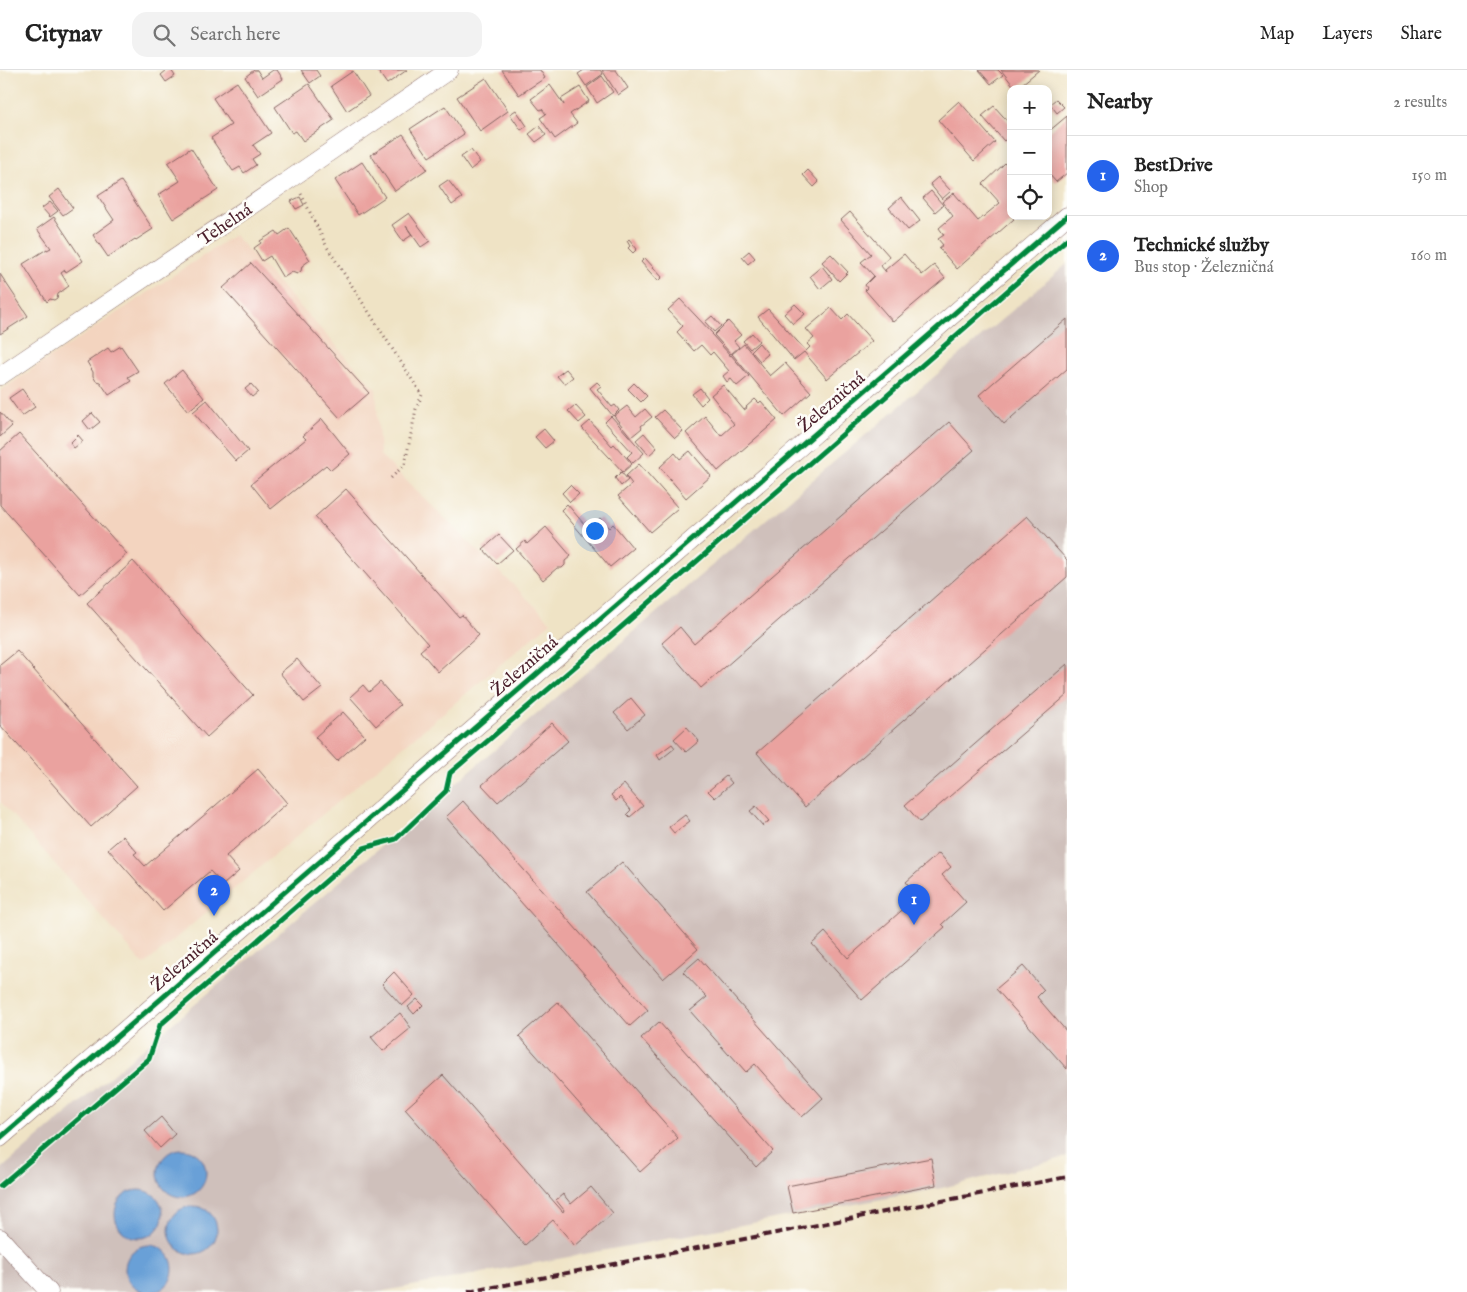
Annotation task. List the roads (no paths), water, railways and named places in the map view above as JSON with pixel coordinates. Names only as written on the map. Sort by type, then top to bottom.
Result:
[{"type":"street","name":"Tehelná","points":[[0,376],[449,70]]},
{"type":"street","name":"Železničná","points":[[0,1138],[1067,216]]},
{"type":"street","points":[[0,1238],[49,1292]]},
{"type":"water","points":[[182,1149],[191,1151],[199,1156],[204,1164],[206,1173],[204,1182],[199,1190],[191,1195],[182,1197],[173,1195],[165,1190],[160,1182],[158,1173],[160,1164],[165,1156],[173,1151]]},
{"type":"water","points":[[139,1190],[148,1192],[156,1197],[161,1205],[163,1214],[161,1223],[156,1231],[148,1236],[139,1238],[130,1236],[122,1231],[117,1223],[115,1214],[117,1205],[122,1197],[130,1192]]},
{"type":"water","points":[[193,1206],[202,1208],[210,1213],[215,1221],[217,1230],[215,1239],[210,1247],[202,1252],[193,1254],[184,1252],[176,1247],[171,1239],[169,1230],[171,1221],[176,1213],[184,1208]]},
{"type":"water","points":[[149,1245],[158,1247],[166,1252],[171,1260],[173,1269],[171,1278],[166,1286],[158,1291],[149,1293],[140,1291],[132,1286],[127,1278],[125,1269],[127,1260],[132,1252],[140,1247]]},
{"type":"railway","points":[[468,1292],[1067,1177]]},
{"type":"place","name":"Technické služby","points":[[214,916]]},
{"type":"place","name":"BestDrive","points":[[914,925]]}]
